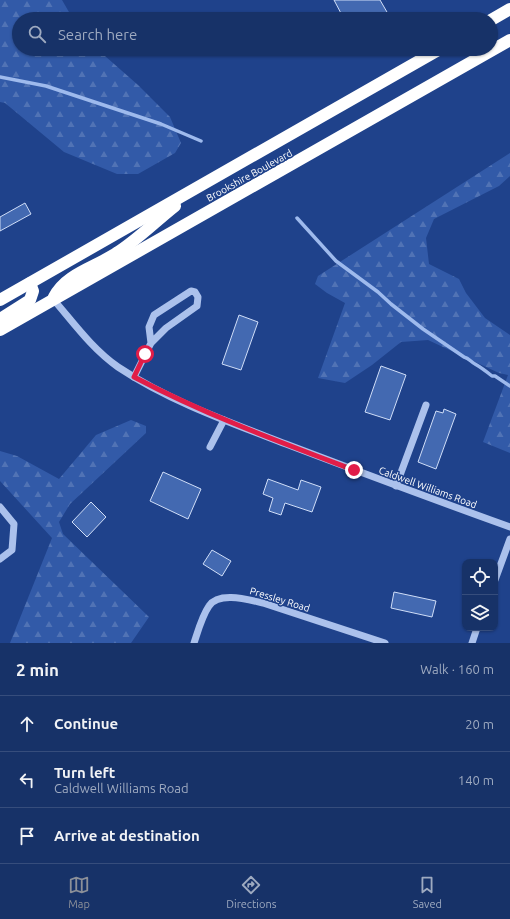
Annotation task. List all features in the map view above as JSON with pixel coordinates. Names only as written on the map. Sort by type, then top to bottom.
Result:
[{"type":"highway","points":[[498,16],[510,9]]},
{"type":"highway","name":"Brookshire Boulevard","points":[[498,47],[510,40]]},
{"type":"highway","name":"Brookshire Boulevard","points":[[0,300],[428,56]]},
{"type":"highway","name":"Brookshire Boulevard","points":[[0,330],[148,244],[248,190],[482,56]]},
{"type":"highway","points":[[53,299],[61,285],[87,269],[118,253],[201,185]]},
{"type":"highway","points":[[0,319],[30,300],[33,291],[30,283]]},
{"type":"street","points":[[134,377],[151,343],[166,328],[197,306],[198,297],[195,292],[191,291],[154,315],[149,327],[151,343]]},
{"type":"street","name":"Caldwell Williams Road","points":[[53,299],[83,334],[108,359],[134,377],[171,397],[224,420],[396,486],[510,527]]},
{"type":"street","points":[[396,486],[426,405]]},
{"type":"street","points":[[210,447],[224,420]]},
{"type":"street","points":[[0,507],[14,524],[12,550],[0,559]]},
{"type":"street","points":[[498,572],[510,539]]},
{"type":"street","name":"Pressley Road","points":[[194,643],[210,604],[219,599],[230,598],[263,603],[385,643]]},
{"type":"street","points":[[472,643],[476,631]]},
{"type":"green space","points":[[0,0],[62,0],[69,12],[12,12],[12,56],[105,56],[138,85],[170,117],[181,143],[175,153],[138,174],[117,174],[64,152],[5,103],[0,102]]},
{"type":"green space","points":[[510,153],[510,176],[499,186],[434,219],[426,238],[429,264],[459,279],[466,293],[485,318],[510,335],[510,453],[483,442],[508,375],[499,373],[428,340],[401,342],[372,365],[345,383],[318,378],[345,303],[315,284],[318,276]]},
{"type":"green space","points":[[131,420],[146,426],[146,433],[70,504],[59,522],[63,534],[149,617],[131,643],[10,643],[52,538],[0,481],[0,451],[17,456],[59,479],[96,435]]},
{"type":"building","points":[[334,0],[380,0],[387,12],[340,12]]},
{"type":"building","points":[[25,203],[31,214],[0,231],[0,217]]},
{"type":"building","points":[[239,315],[258,322],[241,370],[222,364]]},
{"type":"building","points":[[381,366],[406,375],[390,420],[365,412]]},
{"type":"building","points":[[444,409],[456,414],[436,469],[418,462],[436,411],[443,413]]},
{"type":"building","points":[[163,472],[201,489],[188,519],[150,501]]},
{"type":"building","points":[[268,479],[298,490],[301,480],[321,487],[312,512],[285,503],[281,515],[269,511],[273,498],[263,494]]},
{"type":"building","points":[[91,502],[106,517],[87,537],[72,522]]},
{"type":"building","points":[[212,550],[231,561],[222,576],[203,564]]},
{"type":"building","points":[[394,592],[436,601],[432,617],[391,608]]},
{"type":"waterway","points":[[0,77],[46,86],[161,124],[201,141]]},
{"type":"waterway","points":[[297,218],[336,261],[378,292],[423,329],[492,376],[495,376],[510,386]]},
{"type":"route","points":[[145,354],[134,377],[171,397],[224,420],[354,470]]}]
